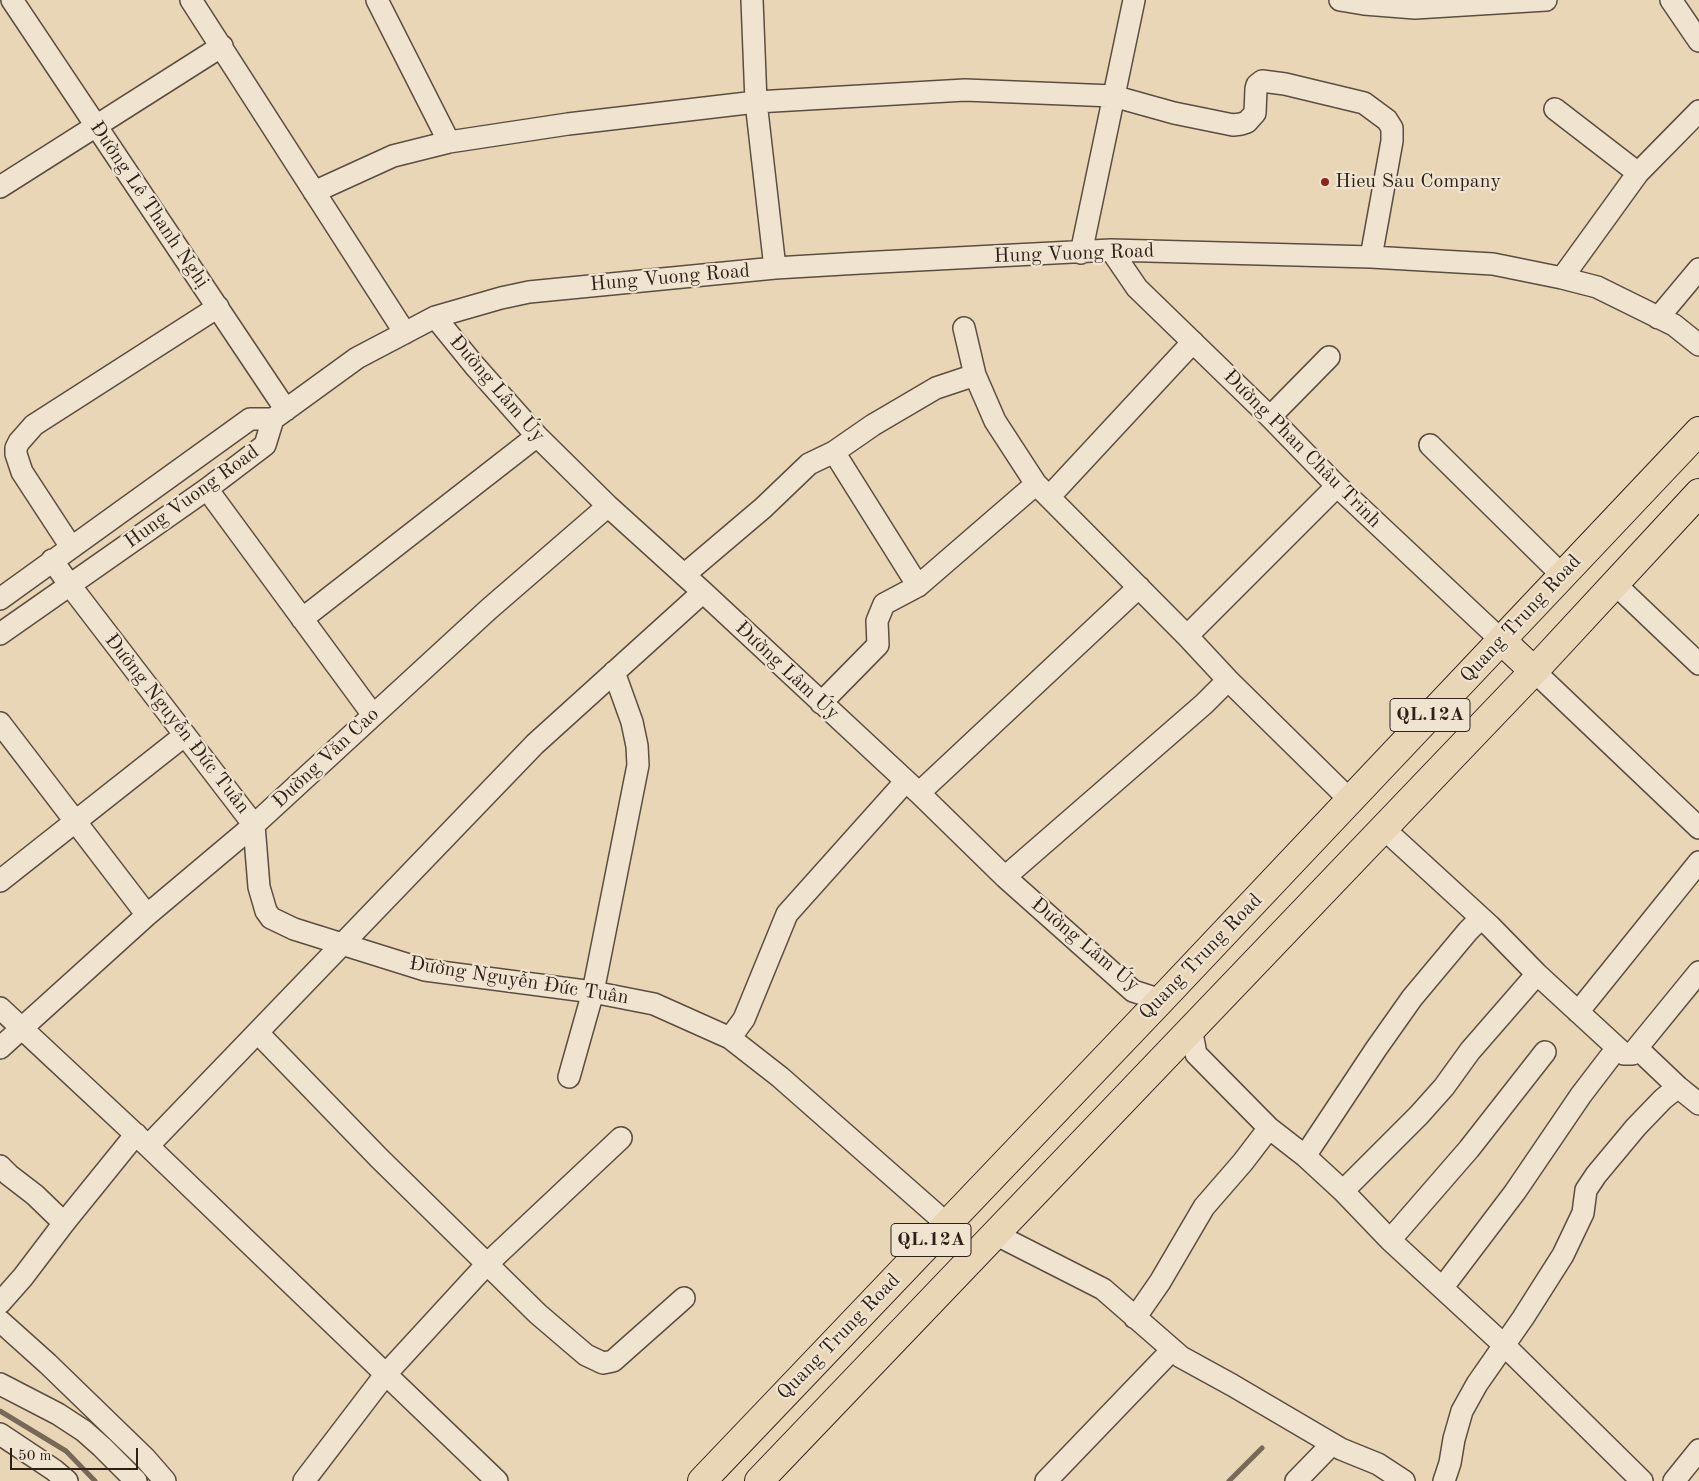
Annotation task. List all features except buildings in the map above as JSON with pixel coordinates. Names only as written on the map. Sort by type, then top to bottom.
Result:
[{"type":"highway","name":"Quang Trung Road","points":[[702,1481],[1161,1000],[1699,431]]},
{"type":"highway","name":"Quang Trung Road","points":[[759,1481],[1534,671],[1699,492]]},
{"type":"highway","points":[[1501,640],[1534,671]]},
{"type":"highway","points":[[1161,1000],[1191,1028]]},
{"type":"street","name":"Đường Lê Thanh Nghị","points":[[12,0],[218,307],[279,414]]},
{"type":"street","points":[[191,0],[405,333]]},
{"type":"street","points":[[378,0],[449,142]]},
{"type":"street","points":[[752,0],[756,102],[775,268]]},
{"type":"street","points":[[1081,253],[1134,0]]},
{"type":"street","points":[[1340,0],[1415,8],[1546,0]]},
{"type":"street","points":[[1671,0],[1699,41]]},
{"type":"street","points":[[0,187],[222,46]]},
{"type":"street","points":[[314,192],[393,156],[449,142],[577,123],[756,102],[965,90],[1113,96],[1174,113],[1233,124],[1247,122],[1253,117],[1255,113],[1256,89],[1257,85],[1262,81],[1332,94],[1364,103],[1372,107],[1387,120],[1392,128],[1392,141],[1371,257]]},
{"type":"street","points":[[1556,109],[1638,173]]},
{"type":"street","points":[[1562,278],[1638,173],[1699,110]]},
{"type":"street","name":"Hung Vuong Road","points":[[0,598],[250,419],[279,414],[356,358],[436,317],[529,292],[775,268],[1111,250],[1371,257],[1493,264],[1597,287],[1674,325],[1699,345]]},
{"type":"street","name":"Đường Phan Châu Trinh","points":[[1111,250],[1138,288],[1270,417],[1337,486],[1501,640]]},
{"type":"street","points":[[1658,318],[1699,270]]},
{"type":"street","points":[[71,547],[22,472],[16,454],[19,442],[34,425],[218,307]]},
{"type":"street","name":"Đường Lâm Úy","points":[[436,317],[474,365],[537,436],[608,506],[913,787],[1005,877],[1133,991],[1161,1000]]},
{"type":"street","points":[[964,328],[975,375],[995,421],[1042,490],[1228,680],[1350,800]]},
{"type":"street","points":[[821,703],[878,645],[876,621],[884,604],[918,586],[1042,490],[1193,342]]},
{"type":"street","points":[[1270,417],[1328,357]]},
{"type":"street","points":[[684,575],[763,508],[810,464],[834,452],[873,424],[936,388],[975,375]]},
{"type":"street","name":"Hung Vuong Road","points":[[0,634],[206,489],[265,445],[279,414]]},
{"type":"street","points":[[302,619],[537,436]]},
{"type":"street","points":[[1430,445],[1562,575]]},
{"type":"street","points":[[834,452],[918,586]]},
{"type":"street","points":[[1187,636],[1337,486]]},
{"type":"street","points":[[206,489],[373,715]]},
{"type":"street","name":"Đường Văn Cao","points":[[0,1048],[147,915],[254,825],[489,609],[608,506]]},
{"type":"street","name":"Đường Nguyễn Đức Tuân","points":[[52,560],[254,825],[258,887],[266,911],[271,918],[281,924],[343,945],[425,970],[592,992],[654,1004],[730,1038],[780,1077],[947,1224]]},
{"type":"street","points":[[1614,584],[1699,664]]},
{"type":"street","points":[[730,1038],[744,1019],[787,914],[913,787],[1139,587]]},
{"type":"street","points":[[0,1303],[23,1277],[64,1223],[142,1140],[258,1033],[535,744],[703,592]]},
{"type":"street","points":[[1534,671],[1699,828]]},
{"type":"street","points":[[569,1077],[592,992],[638,765],[637,746],[632,722],[614,672]]},
{"type":"street","points":[[1005,877],[1197,710],[1228,680]]},
{"type":"street","points":[[0,723],[147,915]]},
{"type":"street","points":[[0,881],[185,735]]},
{"type":"street","points":[[1383,828],[1481,918],[1578,1012],[1699,1104]]},
{"type":"street","points":[[1578,1012],[1699,862]]},
{"type":"street","points":[[1305,1156],[1376,1048],[1412,998],[1481,918]]},
{"type":"street","points":[[1443,1287],[1510,1199],[1581,1095],[1699,972]]},
{"type":"street","points":[[1342,1191],[1419,1116],[1444,1087],[1470,1051],[1537,974]]},
{"type":"street","points":[[0,1008],[142,1140],[385,1375],[498,1481]]},
{"type":"street","points":[[1191,1028],[1196,1054],[1269,1128],[1305,1156],[1342,1191],[1390,1240],[1504,1345],[1642,1481]]},
{"type":"street","points":[[258,1033],[379,1158],[538,1314],[586,1356],[603,1363],[613,1361],[684,1298]]},
{"type":"street","points":[[1390,1240],[1469,1149],[1545,1052]]},
{"type":"street","points":[[1444,1481],[1462,1411],[1477,1384],[1564,1255],[1583,1213],[1586,1190],[1636,1127],[1663,1099],[1678,1087]]},
{"type":"street","points":[[1135,1318],[1160,1282],[1204,1207],[1243,1162],[1269,1128]]},
{"type":"street","points":[[304,1481],[385,1375],[487,1264],[620,1138]]},
{"type":"street","points":[[0,1166],[35,1195],[64,1223]]},
{"type":"street","points":[[995,1234],[1102,1289],[1181,1357],[1332,1444],[1378,1464],[1404,1481]]},
{"type":"street","points":[[0,1320],[145,1458],[165,1481]]},
{"type":"street","points":[[1046,1481],[1172,1350]]},
{"type":"street","points":[[0,1384],[58,1414],[84,1431],[136,1481]]},
{"type":"street","points":[[0,1434],[54,1470],[67,1481]]},
{"type":"street","points":[[1296,1481],[1332,1444]]},
{"type":"street","points":[[1674,1481],[1699,1450]]},
{"type":"waterway","points":[[0,1411],[66,1451],[95,1481]]},
{"type":"waterway","points":[[1229,1481],[1262,1448]]},
{"type":"place","name":"Hieu Sau Company","points":[[1325,182]]}]
